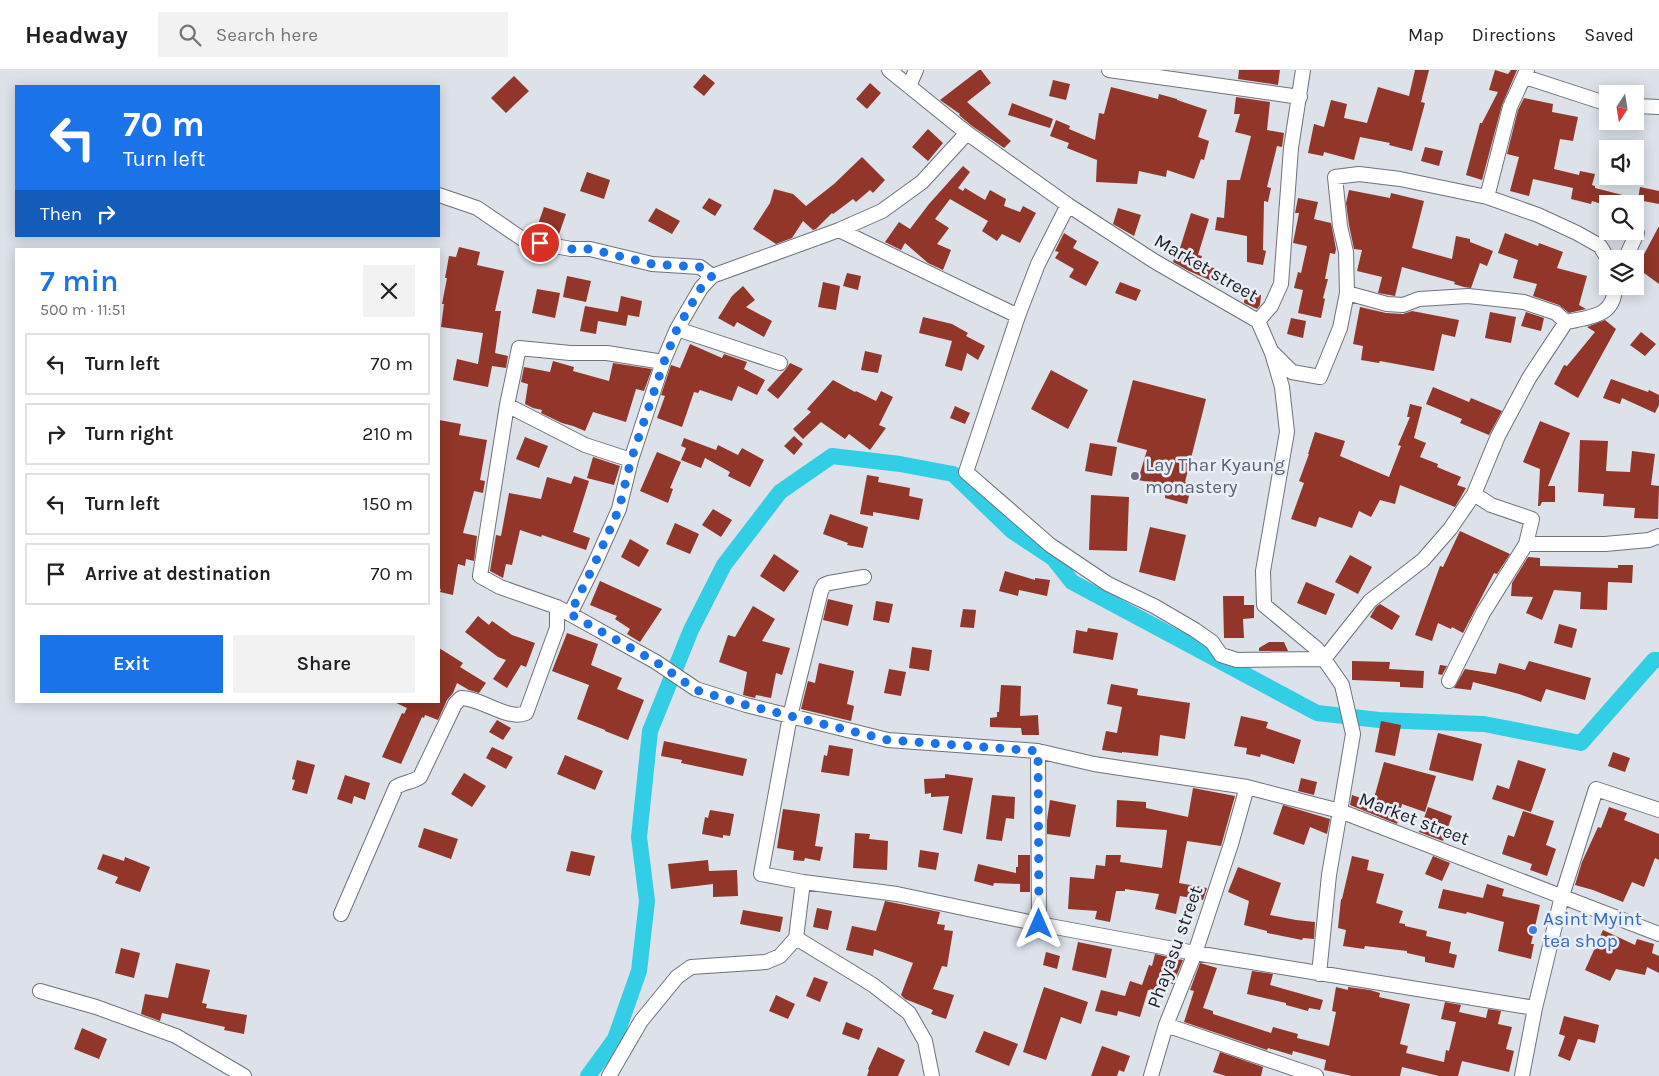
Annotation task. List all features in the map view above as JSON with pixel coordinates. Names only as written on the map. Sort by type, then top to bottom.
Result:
[{"type":"street","name":"Market street","points":[[889,70],[967,133],[1068,205],[1154,261],[1258,320],[1272,353],[1282,387],[1288,432],[1263,572],[1264,606],[1317,649],[1342,685],[1353,734],[1340,811],[1659,934]]},
{"type":"street","points":[[909,86],[916,70]]},
{"type":"street","points":[[1109,70],[1300,97]]},
{"type":"street","points":[[1258,320],[1271,306],[1282,284],[1291,148],[1303,70]]},
{"type":"street","points":[[1487,198],[1510,107],[1526,73],[1599,101]]},
{"type":"street","points":[[1644,106],[1659,107]]},
{"type":"street","points":[[570,614],[619,509],[631,460],[677,329],[701,288],[712,276],[839,230],[882,211],[922,182],[967,133]]},
{"type":"street","points":[[1272,353],[1292,372],[1320,377],[1340,328],[1347,293],[1346,252],[1340,226],[1335,177],[1360,174],[1384,177],[1487,198],[1538,214],[1577,233],[1600,246],[1602,250]]},
{"type":"street","points":[[440,194],[477,208],[524,240],[572,249],[590,249],[652,264],[700,267],[712,276]]},
{"type":"street","points":[[1068,205],[1038,264],[1018,316],[966,472],[1050,544],[1108,584],[1154,606],[1195,630],[1212,642],[1221,654],[1237,660],[1324,659],[1370,601],[1423,560],[1450,529],[1474,494],[1506,419],[1529,378],[1566,322],[1600,315],[1610,306],[1615,295]]},
{"type":"street","points":[[839,230],[1018,316]]},
{"type":"street","points":[[1347,293],[1387,304],[1403,305],[1419,299],[1468,296],[1524,302],[1556,313],[1566,322]]},
{"type":"street","points":[[677,329],[780,363]]},
{"type":"street","points":[[664,362],[607,354],[570,353],[519,348],[507,405],[480,576],[500,587],[557,607],[656,662],[696,690],[746,705],[888,740],[1038,751],[1094,764],[1247,787],[1340,811],[1329,875],[1320,974]]},
{"type":"street","points":[[507,405],[585,444],[631,460]]},
{"type":"street","points":[[1449,681],[1483,613],[1526,544],[1532,519],[1491,505],[1474,494]]},
{"type":"street","points":[[1526,544],[1605,544],[1650,540],[1659,536]]},
{"type":"street","points":[[864,577],[824,585],[821,591],[790,716],[761,874],[803,882],[897,894],[1039,924],[1195,953],[1535,1008]]},
{"type":"street","points":[[341,914],[396,787],[420,777],[455,704],[461,698],[469,698],[512,715],[526,713],[557,628],[557,607]]},
{"type":"street","points":[[1038,751],[1039,924]]},
{"type":"street","name":"Phayasu street","points":[[1247,787],[1231,844],[1195,953],[1166,1025],[1316,1076]]},
{"type":"street","points":[[1522,1076],[1535,1008],[1562,896],[1596,789],[1659,810]]},
{"type":"street","points":[[609,1076],[641,1021],[677,977],[691,967],[766,962],[780,956],[796,938],[803,882]]},
{"type":"street","points":[[796,938],[873,985],[909,1014],[925,1041],[932,1076]]},
{"type":"street","points":[[40,991],[96,1006],[176,1036],[244,1076]]},
{"type":"street","points":[[1151,1076],[1166,1025]]},
{"type":"building","points":[[979,70],[991,83],[967,102],[1011,141],[1004,148],[972,126],[960,114],[940,100]]},
{"type":"building","points":[[1239,70],[1280,70],[1278,85],[1238,79]]},
{"type":"building","points":[[1415,70],[1429,70],[1421,102],[1425,103],[1412,151],[1389,145],[1390,143],[1360,137],[1354,160],[1324,152],[1323,156],[1308,153],[1314,124],[1324,127],[1331,100],[1347,104],[1344,118],[1367,123],[1378,87],[1409,96]]},
{"type":"building","points":[[1495,70],[1508,74],[1511,70],[1517,70],[1502,105],[1482,180],[1466,175],[1480,123],[1482,123],[1498,92],[1489,90]]},
{"type":"building","points":[[704,74],[715,83],[704,96],[693,87]]},
{"type":"building","points":[[514,76],[529,91],[506,113],[491,98]]},
{"type":"building","points":[[1053,80],[1070,84],[1066,100],[1049,96]]},
{"type":"building","points":[[870,83],[881,93],[867,109],[856,99]]},
{"type":"building","points":[[1111,87],[1158,99],[1159,94],[1207,110],[1198,137],[1209,141],[1204,160],[1201,159],[1194,179],[1167,170],[1166,177],[1139,171],[1137,184],[1096,182],[1097,160],[1067,148],[1069,143],[1050,136],[1056,120],[1070,126],[1069,129],[1095,140],[1099,113],[1104,114]]},
{"type":"building","points":[[1236,97],[1270,102],[1267,130],[1284,133],[1282,147],[1277,146],[1267,187],[1271,188],[1268,202],[1264,201],[1263,250],[1266,251],[1263,265],[1247,262],[1247,236],[1215,230],[1217,217],[1224,218],[1227,180],[1240,180],[1251,136],[1235,132],[1240,114],[1234,114]]},
{"type":"building","points":[[1524,98],[1553,104],[1552,112],[1578,117],[1573,141],[1560,139],[1554,169],[1579,175],[1580,171],[1595,174],[1592,185],[1595,188],[1622,195],[1599,195],[1599,203],[1592,201],[1591,204],[1571,199],[1573,188],[1533,179],[1529,196],[1510,191],[1519,157],[1507,154],[1518,110]]},
{"type":"building","points":[[1012,103],[1053,119],[1050,128],[1008,115]]},
{"type":"building","points":[[928,129],[943,143],[928,161],[912,147]]},
{"type":"building","points":[[1425,147],[1443,151],[1439,166],[1421,161]]},
{"type":"building","points":[[862,157],[885,180],[873,193],[870,190],[856,202],[853,199],[832,213],[816,229],[813,230],[803,221],[792,238],[776,244],[753,229],[770,203],[774,189],[793,194],[806,206],[834,184]]},
{"type":"building","points":[[963,166],[970,172],[958,188],[963,191],[965,188],[985,200],[990,190],[1006,199],[1004,206],[1020,212],[1023,206],[1036,213],[1020,243],[1002,234],[997,241],[982,231],[988,221],[950,199],[935,219],[949,228],[937,244],[951,250],[943,270],[928,263],[905,243],[901,250],[885,242],[899,222],[910,229],[929,204]]},
{"type":"building","points":[[587,172],[610,180],[604,199],[580,191]]},
{"type":"building","points":[[1640,187],[1659,191],[1659,204],[1644,201],[1644,195],[1639,195]]},
{"type":"building","points":[[1349,190],[1390,198],[1391,193],[1424,201],[1412,248],[1452,259],[1456,236],[1470,239],[1470,242],[1493,251],[1487,266],[1480,263],[1471,288],[1402,267],[1395,296],[1378,293],[1382,277],[1357,271],[1362,250],[1354,249],[1346,203]]},
{"type":"building","points":[[709,198],[722,205],[715,216],[702,208]]},
{"type":"building","points":[[1298,198],[1318,202],[1314,219],[1331,223],[1336,249],[1335,254],[1330,253],[1325,279],[1328,279],[1323,298],[1325,299],[1321,318],[1298,313],[1303,290],[1294,288],[1298,272],[1301,273],[1307,246],[1293,243],[1299,213],[1295,213]]},
{"type":"building","points":[[544,207],[566,214],[558,237],[536,230]]},
{"type":"building","points":[[656,208],[680,221],[672,234],[648,221]]},
{"type":"building","points":[[1118,208],[1141,215],[1134,236],[1113,224]]},
{"type":"building","points":[[1191,213],[1209,219],[1198,255],[1202,256],[1200,262],[1227,274],[1221,285],[1173,262],[1178,247],[1180,248]]},
{"type":"building","points":[[1659,226],[1659,284],[1644,273],[1644,254]]},
{"type":"building","points":[[1064,233],[1077,241],[1073,248],[1099,262],[1086,286],[1069,277],[1074,269],[1055,258],[1059,252],[1055,251]]},
{"type":"building","points":[[1505,233],[1538,246],[1539,243],[1563,252],[1557,268],[1587,276],[1579,305],[1586,309],[1569,313],[1559,305],[1533,296],[1537,284],[1513,278],[1518,260],[1498,253]]},
{"type":"building","points":[[459,247],[480,252],[477,265],[504,271],[495,311],[501,311],[495,353],[508,356],[506,368],[492,366],[488,387],[453,380],[457,359],[478,364],[483,333],[441,327],[444,304],[442,304],[449,256],[456,257]]},
{"type":"building","points":[[847,273],[861,276],[858,290],[843,286]]},
{"type":"building","points":[[567,276],[591,281],[586,302],[563,297]]},
{"type":"building","points":[[823,282],[840,286],[836,310],[818,307]]},
{"type":"building","points":[[1120,282],[1141,290],[1136,301],[1115,293]]},
{"type":"building","points":[[743,286],[755,300],[746,307],[772,321],[764,337],[737,322],[734,327],[718,318],[732,296]]},
{"type":"building","points":[[537,289],[560,293],[555,318],[532,313]]},
{"type":"building","points":[[1245,294],[1261,295],[1260,305],[1257,309],[1244,303]]},
{"type":"building","points":[[621,296],[642,301],[639,317],[628,315],[626,326],[598,321],[596,334],[580,331],[585,306],[618,312]]},
{"type":"building","points":[[1360,307],[1386,313],[1403,314],[1412,311],[1459,320],[1455,337],[1442,334],[1434,371],[1380,361],[1379,363],[1361,360],[1363,346],[1353,344]]},
{"type":"building","points":[[1490,312],[1516,317],[1511,343],[1485,338]]},
{"type":"building","points":[[1526,312],[1544,318],[1541,331],[1521,326]]},
{"type":"building","points":[[923,317],[952,324],[968,333],[966,336],[985,346],[978,360],[967,353],[962,371],[945,366],[952,341],[919,333]]},
{"type":"building","points":[[1291,318],[1306,321],[1303,338],[1287,334]]},
{"type":"building","points":[[1605,320],[1616,329],[1578,398],[1554,384],[1564,365],[1567,366],[1595,332],[1587,327]]},
{"type":"building","points":[[1641,332],[1656,344],[1645,356],[1630,345]]},
{"type":"building","points":[[690,344],[722,358],[724,354],[747,362],[744,369],[765,380],[757,395],[738,386],[732,401],[700,390],[698,393],[694,392],[682,427],[657,418],[665,396],[661,395],[671,365],[680,368]]},
{"type":"building","points":[[865,351],[882,355],[878,373],[861,370]]},
{"type":"building","points":[[553,361],[574,367],[573,371],[609,381],[613,363],[652,369],[644,391],[636,389],[626,422],[593,412],[585,431],[562,423],[541,413],[542,410],[525,404],[528,384],[521,382],[524,367],[550,372]]},
{"type":"building","points":[[790,363],[803,369],[778,399],[767,390]]},
{"type":"building","points":[[1051,370],[1088,390],[1068,429],[1031,409]]},
{"type":"building","points":[[1611,379],[1648,392],[1649,390],[1659,395],[1659,405],[1655,413],[1622,398],[1620,404],[1603,398]]},
{"type":"building","points":[[833,380],[876,401],[881,391],[893,397],[879,425],[886,428],[870,450],[849,434],[845,439],[821,422],[803,439],[793,429],[811,412],[807,409]]},
{"type":"building","points":[[1133,380],[1206,399],[1185,482],[1192,484],[1187,504],[1165,498],[1166,485],[1138,480],[1147,450],[1117,442]]},
{"type":"building","points":[[1433,387],[1469,402],[1471,398],[1502,411],[1489,435],[1460,423],[1462,419],[1426,404]]},
{"type":"building","points":[[1410,404],[1422,407],[1414,438],[1426,443],[1420,457],[1438,464],[1437,467],[1461,477],[1457,485],[1466,488],[1455,507],[1400,485],[1395,504],[1380,500],[1371,517],[1359,511],[1352,528],[1319,517],[1316,527],[1291,519],[1304,483],[1299,481],[1315,432],[1345,441],[1340,456],[1389,477],[1401,446],[1398,445],[1410,417],[1407,417]]},
{"type":"building","points":[[955,406],[970,413],[965,424],[950,418]]},
{"type":"building","points":[[440,420],[461,424],[459,435],[487,440],[480,480],[485,481],[483,493],[474,491],[463,533],[477,536],[474,561],[466,559],[465,566],[458,564],[453,595],[440,592]]},
{"type":"building","points":[[1540,421],[1570,433],[1548,486],[1555,486],[1555,502],[1542,502],[1538,506],[1540,469],[1523,462]]},
{"type":"building","points":[[794,436],[803,444],[794,455],[784,446]]},
{"type":"building","points":[[525,437],[548,446],[539,468],[516,459]]},
{"type":"building","points":[[684,438],[716,450],[718,445],[738,455],[742,448],[764,460],[750,487],[728,476],[730,472],[705,458],[701,468],[681,460],[686,448],[681,446]]},
{"type":"building","points":[[1580,440],[1608,441],[1606,471],[1630,472],[1632,451],[1655,454],[1651,485],[1659,486],[1658,519],[1634,518],[1635,508],[1603,506],[1604,494],[1578,492]]},
{"type":"building","points":[[1090,443],[1117,447],[1112,476],[1085,471]]},
{"type":"building","points":[[657,452],[681,462],[670,488],[673,489],[668,503],[640,491]]},
{"type":"building","points":[[593,457],[620,466],[614,485],[587,478]]},
{"type":"building","points":[[867,475],[879,477],[878,482],[910,488],[909,496],[923,499],[919,520],[873,512],[873,516],[860,514]]},
{"type":"building","points":[[574,476],[589,481],[573,532],[590,538],[586,550],[542,535],[541,537],[520,530],[512,565],[506,564],[503,578],[490,571],[496,535],[501,536],[509,493],[541,499],[547,477],[571,484]]},
{"type":"building","points":[[1091,495],[1129,497],[1127,551],[1089,550]]},
{"type":"building","points":[[713,509],[732,520],[721,537],[702,525]]},
{"type":"building","points":[[830,514],[868,527],[863,548],[847,545],[848,543],[823,534]]},
{"type":"building","points":[[675,523],[699,534],[690,554],[666,544]]},
{"type":"building","points":[[1150,527],[1186,535],[1175,581],[1139,572]]},
{"type":"building","points":[[1460,531],[1510,554],[1497,574],[1494,573],[1463,633],[1438,623],[1432,641],[1415,635],[1440,566],[1443,567]]},
{"type":"building","points":[[630,539],[649,550],[639,567],[621,557]]},
{"type":"building","points":[[774,554],[799,571],[784,592],[760,576]]},
{"type":"building","points":[[1350,555],[1372,567],[1358,594],[1335,582]]},
{"type":"building","points":[[1528,557],[1540,558],[1540,566],[1618,568],[1618,565],[1633,565],[1632,583],[1608,582],[1607,610],[1580,609],[1581,592],[1554,590],[1542,620],[1526,613],[1533,597],[1511,596],[1512,583]]},
{"type":"building","points":[[1005,571],[1035,580],[1035,578],[1050,580],[1047,596],[1019,590],[1018,596],[999,591]]},
{"type":"building","points":[[600,581],[662,609],[640,642],[627,634],[630,629],[615,619],[617,616],[590,605]]},
{"type":"building","points":[[1306,582],[1335,594],[1326,615],[1297,603]]},
{"type":"building","points":[[1223,596],[1244,596],[1244,605],[1254,605],[1254,618],[1243,619],[1244,638],[1224,638]]},
{"type":"building","points":[[828,599],[853,605],[848,626],[823,620]]},
{"type":"building","points":[[876,601],[893,604],[889,623],[873,620]]},
{"type":"building","points":[[1380,604],[1400,616],[1392,630],[1370,617]]},
{"type":"building","points":[[753,606],[775,619],[762,641],[790,648],[782,675],[776,673],[771,698],[756,695],[755,698],[743,695],[747,672],[719,662],[728,635],[735,637]]},
{"type":"building","points":[[963,609],[976,610],[974,628],[960,627]]},
{"type":"building","points":[[478,616],[489,625],[492,621],[512,635],[535,643],[526,667],[521,665],[507,688],[493,679],[506,660],[498,657],[465,632]]},
{"type":"building","points":[[1559,624],[1577,629],[1572,648],[1554,643]]},
{"type":"building","points":[[1088,628],[1118,633],[1113,660],[1073,653],[1076,630],[1087,632]]},
{"type":"building","points":[[567,633],[598,644],[591,665],[622,678],[617,689],[644,700],[628,740],[577,719],[589,685],[552,671]]},
{"type":"building","points":[[1269,642],[1284,642],[1288,651],[1259,651],[1259,648]]},
{"type":"building","points":[[912,647],[932,650],[929,671],[909,668]]},
{"type":"building","points":[[440,649],[463,663],[460,667],[486,683],[479,693],[457,683],[438,720],[425,715],[424,718],[422,717],[401,764],[382,757],[402,713],[404,714],[407,708],[396,703],[440,703]]},
{"type":"building","points":[[1352,661],[1390,662],[1389,669],[1424,671],[1423,688],[1400,687],[1400,682],[1352,680]]},
{"type":"building","points":[[1529,661],[1591,678],[1585,700],[1546,689],[1541,702],[1473,682],[1471,690],[1454,688],[1465,669],[1496,674],[1499,663],[1525,670]]},
{"type":"building","points":[[819,663],[854,671],[847,704],[854,706],[851,721],[801,709],[808,681],[815,683]]},
{"type":"building","points":[[1440,665],[1447,666],[1442,675],[1438,674]]},
{"type":"building","points":[[889,669],[906,672],[901,696],[884,693]]},
{"type":"building","points":[[1111,684],[1138,689],[1137,695],[1190,703],[1185,739],[1160,735],[1158,756],[1102,750],[1106,731],[1117,733],[1122,707],[1107,704]]},
{"type":"building","points":[[1001,685],[1021,686],[1020,716],[1038,715],[1039,735],[1022,735],[1021,728],[990,727],[990,718],[997,717],[997,712],[999,712]]},
{"type":"building","points":[[1241,716],[1268,722],[1266,728],[1301,740],[1294,764],[1261,754],[1260,757],[1246,754],[1247,748],[1234,746]]},
{"type":"building","points":[[497,720],[511,728],[503,740],[489,732]]},
{"type":"building","points":[[1381,721],[1401,725],[1395,756],[1375,752]]},
{"type":"building","points":[[1438,733],[1482,744],[1473,781],[1429,770]]},
{"type":"building","points":[[664,741],[747,759],[743,776],[681,763],[682,760],[661,756]]},
{"type":"building","points":[[829,745],[853,749],[849,776],[821,772],[824,755],[827,756]]},
{"type":"building","points":[[492,747],[513,757],[506,769],[486,758]]},
{"type":"building","points":[[1613,752],[1630,758],[1625,772],[1608,766]]},
{"type":"building","points":[[565,755],[603,771],[595,790],[557,774]]},
{"type":"building","points":[[297,760],[315,765],[307,794],[292,790],[295,780],[292,779]]},
{"type":"building","points":[[1518,760],[1546,769],[1531,812],[1492,799],[1497,785],[1509,789]]},
{"type":"building","points":[[1384,762],[1436,776],[1425,812],[1402,804],[1397,824],[1350,805],[1352,795],[1373,802]]},
{"type":"building","points":[[464,773],[486,786],[472,807],[451,794]]},
{"type":"building","points":[[945,774],[973,778],[962,834],[943,830],[949,796],[931,797],[931,793],[925,794],[924,779],[945,778]]},
{"type":"building","points":[[345,775],[370,783],[365,800],[354,796],[352,804],[337,799]]},
{"type":"building","points":[[1301,778],[1317,782],[1314,795],[1298,791]]},
{"type":"building","points":[[1193,788],[1235,796],[1221,846],[1187,841],[1179,883],[1207,888],[1203,900],[1180,896],[1176,914],[1155,909],[1159,894],[1125,889],[1125,891],[1116,891],[1110,922],[1095,919],[1097,911],[1068,909],[1070,877],[1094,879],[1096,865],[1105,866],[1106,855],[1121,855],[1120,862],[1162,868],[1167,830],[1116,827],[1117,800],[1146,802],[1146,808],[1188,817]]},
{"type":"building","points":[[992,795],[1015,797],[1014,819],[1006,818],[1002,841],[986,839]]},
{"type":"building","points":[[1050,800],[1076,805],[1070,837],[1047,834]]},
{"type":"building","points":[[1283,805],[1330,819],[1327,834],[1310,827],[1304,845],[1273,834]]},
{"type":"building","points":[[1428,807],[1452,816],[1443,841],[1419,832]]},
{"type":"building","points":[[1609,807],[1627,813],[1624,820],[1659,834],[1659,860],[1655,858],[1644,887],[1632,882],[1623,902],[1575,885],[1582,862],[1598,827],[1601,828]]},
{"type":"building","points":[[783,809],[820,814],[815,846],[823,847],[820,861],[805,858],[804,861],[793,860],[794,851],[777,848]]},
{"type":"building","points":[[710,810],[734,814],[730,836],[723,835],[723,838],[702,834],[705,817],[708,818]]},
{"type":"building","points":[[1523,811],[1554,821],[1546,845],[1556,849],[1547,876],[1530,870],[1532,864],[1502,854],[1508,835],[1514,837]]},
{"type":"building","points":[[424,828],[458,839],[451,859],[418,847]]},
{"type":"building","points":[[855,833],[870,834],[869,839],[888,841],[887,870],[853,868]]},
{"type":"building","points":[[920,850],[939,853],[936,870],[918,867]]},
{"type":"building","points":[[571,851],[595,856],[590,876],[566,871]]},
{"type":"building","points":[[103,854],[124,861],[125,857],[150,867],[140,892],[115,883],[118,877],[97,869]]},
{"type":"building","points":[[1018,855],[1030,855],[1030,892],[1020,892],[1020,884],[994,883],[993,886],[974,881],[978,864],[1016,873]]},
{"type":"building","points":[[1352,856],[1369,860],[1367,870],[1384,874],[1376,903],[1403,911],[1399,923],[1427,931],[1426,936],[1451,942],[1449,953],[1457,955],[1454,968],[1425,962],[1425,957],[1407,953],[1407,951],[1365,946],[1364,949],[1343,946],[1346,930],[1338,928],[1341,899]]},
{"type":"building","points":[[1433,856],[1450,863],[1442,881],[1425,874]]},
{"type":"building","points":[[708,860],[709,871],[737,870],[738,896],[713,897],[713,884],[671,889],[668,864]]},
{"type":"building","points":[[1238,867],[1281,883],[1270,915],[1315,922],[1314,939],[1303,938],[1302,940],[1267,933],[1267,931],[1244,925],[1249,901],[1228,892]]},
{"type":"building","points":[[1487,884],[1504,889],[1502,896],[1540,905],[1531,944],[1534,944],[1531,959],[1498,951],[1504,922],[1467,912],[1466,914],[1438,908],[1443,889],[1483,898]]},
{"type":"building","points":[[885,901],[940,912],[937,924],[945,925],[944,930],[953,931],[947,967],[942,966],[933,989],[954,995],[946,1019],[931,1014],[933,1010],[905,999],[901,995],[913,963],[874,949],[873,956],[846,950],[852,926],[876,931]]},
{"type":"building","points":[[817,908],[832,911],[828,930],[813,927]]},
{"type":"building","points":[[743,910],[783,917],[780,932],[740,924]]},
{"type":"building","points":[[1603,930],[1635,945],[1637,939],[1654,944],[1652,953],[1659,956],[1659,973],[1647,967],[1645,975],[1616,969],[1610,981],[1585,970]]},
{"type":"building","points":[[1078,942],[1112,949],[1106,978],[1072,970]]},
{"type":"building","points":[[121,948],[140,953],[134,978],[115,973]]},
{"type":"building","points":[[1046,952],[1060,956],[1057,969],[1043,965]]},
{"type":"building","points":[[1155,954],[1183,960],[1173,984],[1169,983],[1165,996],[1148,990],[1140,1017],[1118,1011],[1117,1016],[1095,1011],[1101,990],[1125,996],[1130,981],[1142,985],[1149,965],[1152,966]]},
{"type":"building","points":[[176,963],[210,970],[202,1003],[207,1004],[206,1008],[247,1015],[244,1034],[224,1030],[225,1027],[162,1013],[160,1021],[141,1014],[145,994],[168,998]]},
{"type":"building","points":[[1200,963],[1217,968],[1203,1008],[1213,1011],[1213,1014],[1271,1033],[1273,1027],[1298,1034],[1297,1038],[1329,1046],[1336,1012],[1332,1011],[1336,987],[1348,990],[1348,987],[1370,990],[1380,993],[1379,997],[1410,1004],[1400,1044],[1408,1046],[1406,1053],[1444,1062],[1446,1050],[1449,1051],[1456,1022],[1441,1019],[1445,1002],[1461,1005],[1459,1012],[1486,1018],[1488,1009],[1501,1011],[1498,1024],[1512,1027],[1506,1049],[1514,1051],[1509,1072],[1462,1061],[1458,1076],[1439,1076],[1402,1067],[1400,1076],[1352,1076],[1324,1070],[1326,1060],[1293,1051],[1292,1055],[1268,1048],[1267,1050],[1184,1022],[1194,991],[1190,990]]},
{"type":"building","points":[[1252,971],[1273,974],[1270,985],[1323,1000],[1320,1010],[1309,1008],[1308,1011],[1286,1005],[1286,1003],[1247,994]]},
{"type":"building","points":[[814,977],[828,982],[820,1002],[806,996]]},
{"type":"building","points":[[1044,987],[1088,1002],[1081,1024],[1061,1017],[1046,1060],[1023,1052]]},
{"type":"building","points":[[776,995],[795,1004],[788,1019],[769,1011]]},
{"type":"building","points":[[1564,1016],[1599,1025],[1595,1043],[1578,1039],[1570,1061],[1558,1056],[1565,1036],[1559,1034]]},
{"type":"building","points":[[846,1022],[863,1029],[859,1040],[842,1034]]},
{"type":"building","points":[[82,1028],[107,1039],[99,1059],[74,1049]]},
{"type":"building","points":[[984,1031],[1018,1044],[1009,1066],[975,1052]]},
{"type":"building","points":[[1102,1046],[1130,1056],[1124,1072],[1119,1070],[1117,1076],[1091,1076]]},
{"type":"building","points":[[878,1047],[905,1060],[898,1076],[867,1076],[868,1069]]},
{"type":"building","points":[[1220,1052],[1263,1067],[1261,1076],[1226,1076],[1213,1072]]},
{"type":"waterway","points":[[588,1076],[615,1039],[639,971],[647,901],[639,837],[650,731],[691,630],[724,565],[780,492],[832,456],[900,464],[953,474],[1012,531],[1053,558],[1072,582],[1317,713],[1379,720],[1484,724],[1581,743],[1654,660],[1659,660]]},
{"type":"place","name":"Lay Thar Kyaung monastery","points":[[1135,476]]},
{"type":"place","name":"Asint Myint tea shop","points":[[1533,930]]},
{"type":"route","points":[[540,243],[572,249],[590,249],[652,264],[700,267],[712,276],[701,288],[677,329],[631,460],[619,509],[570,614],[656,662],[696,690],[746,705],[888,740],[1038,751],[1039,924]]}]
